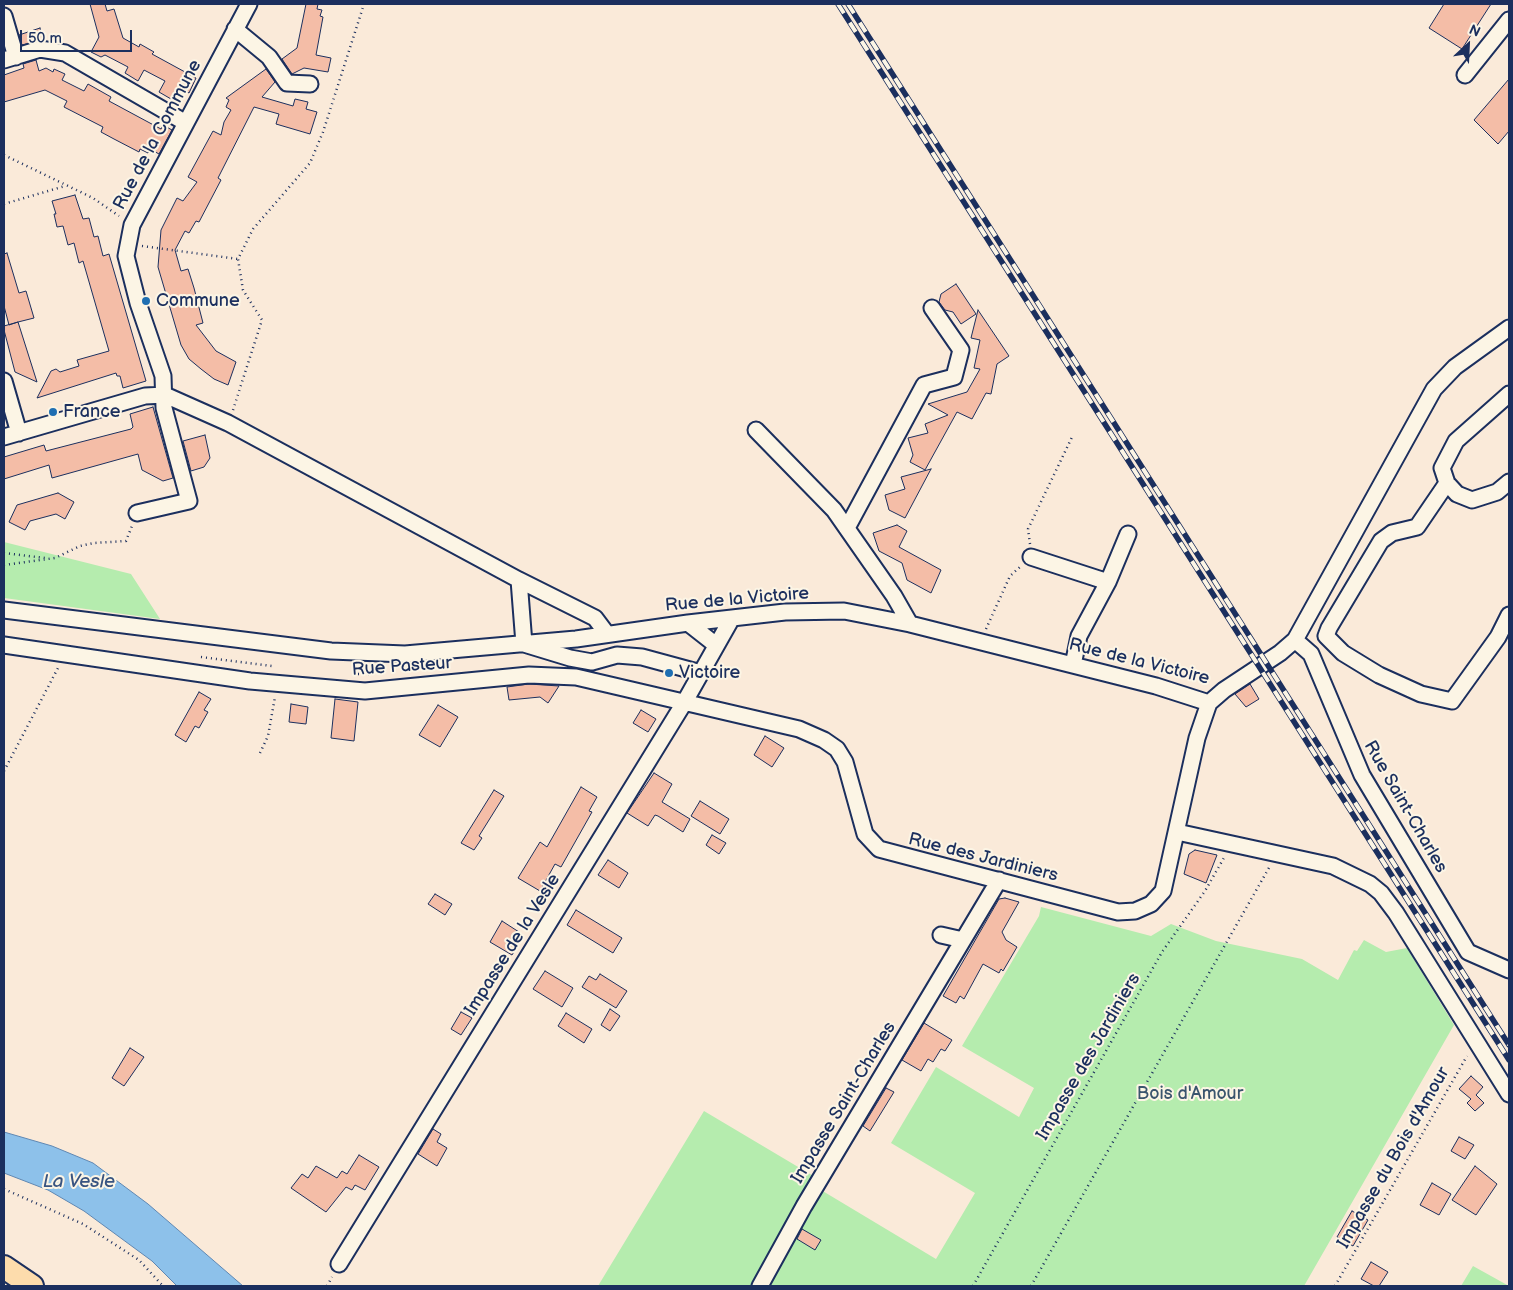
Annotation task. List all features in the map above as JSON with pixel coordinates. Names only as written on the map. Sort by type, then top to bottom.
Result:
[{"type":"highway","points":[[4,1267],[32,1286]]},
{"type":"street","name":"Rue de la Commune","points":[[137,513],[189,500],[164,408],[166,395],[163,376],[138,303],[126,256],[132,225],[249,4]]},
{"type":"street","points":[[4,16],[10,59],[40,49],[65,53],[186,122]]},
{"type":"street","points":[[1465,75],[1509,20]]},
{"type":"street","points":[[236,29],[269,57],[288,83],[310,84]]},
{"type":"street","points":[[847,528],[924,385],[954,377],[961,350],[932,308]]},
{"type":"street","name":"Rue de la Victoire","points":[[4,610],[331,651],[405,654],[524,644],[785,612],[844,611],[910,624],[1073,665],[1156,686],[1209,703],[1224,690],[1280,653],[1295,640],[1434,389],[1455,367],[1509,328]]},
{"type":"street","points":[[4,381],[19,433]]},
{"type":"street","points":[[1509,394],[1456,441],[1442,468],[1446,483],[1457,494],[1472,500],[1498,492],[1509,482]]},
{"type":"street","points":[[4,437],[145,396],[166,395],[228,423],[519,580],[594,618],[607,634]]},
{"type":"street","points":[[756,430],[834,510],[894,596],[910,624]]},
{"type":"street","points":[[1446,483],[1417,527],[1392,533],[1381,541],[1326,636],[1343,653],[1379,675],[1421,694],[1452,701],[1498,637],[1509,615]]},
{"type":"street","points":[[1073,665],[1080,636],[1108,582],[1128,534]]},
{"type":"street","points":[[1031,557],[1108,582]]},
{"type":"street","points":[[519,580],[524,644],[577,660],[592,662],[617,655],[642,657],[701,673]]},
{"type":"street","name":"Impasse de la Vesle","points":[[339,1264],[684,703],[732,618]]},
{"type":"street","points":[[688,623],[716,646]]},
{"type":"street","name":"Rue Saint-Charles","points":[[1295,640],[1311,654],[1362,775],[1468,952],[1509,970]]},
{"type":"street","name":"Rue Pasteur","points":[[4,645],[277,683],[365,691],[529,675],[576,677],[799,729]]},
{"type":"street","name":"Rue des Jardiniers","points":[[799,729],[824,740],[837,749],[845,762],[865,834],[879,849],[1107,910],[1135,911],[1151,904],[1163,890],[1197,738],[1209,703]]},
{"type":"street","points":[[1177,832],[1333,866],[1356,876],[1381,894],[1396,913],[1509,1094]]},
{"type":"street","name":"Impasse Saint-Charles","points":[[760,1286],[804,1206],[999,880]]},
{"type":"street","points":[[941,935],[963,940]]},
{"type":"path","points":[[228,423],[262,320],[243,290],[238,260],[253,229],[310,163],[323,132],[364,4]]},
{"type":"path","points":[[4,155],[92,198],[132,225]]},
{"type":"path","points":[[4,204],[66,186]]},
{"type":"path","points":[[128,244],[238,260]]},
{"type":"path","points":[[980,642],[1010,576],[1031,557],[1028,529],[1073,435]]},
{"type":"path","points":[[4,565],[49,559],[94,543],[126,540],[137,513]]},
{"type":"path","points":[[4,553],[28,554],[49,559]]},
{"type":"path","points":[[4,771],[66,654]]},
{"type":"path","points":[[200,657],[279,667]]},
{"type":"path","points":[[356,674],[376,674]]},
{"type":"path","points":[[260,753],[268,736],[277,683]]},
{"type":"path","name":"Impasse des Jardiniers","points":[[973,1286],[1162,952],[1205,891],[1232,844]]},
{"type":"path","points":[[1030,1286],[1276,854]]},
{"type":"path","name":"Impasse du Bois d'Amour","points":[[1335,1286],[1471,1048],[1478,1043]]},
{"type":"path","points":[[4,1189],[83,1224],[139,1260],[163,1286]]},
{"type":"green space","points":[[4,542],[131,574],[160,619],[4,598]]},
{"type":"green space","name":"Bois d'Amour","points":[[1041,907],[1151,936],[1171,924],[1216,941],[1302,959],[1338,980],[1354,950],[1357,951],[1364,940],[1386,952],[1407,948],[1454,1025],[1304,1286],[598,1286],[704,1111],[815,1177],[821,1190],[936,1259],[975,1193],[891,1143],[936,1067],[1019,1117],[1034,1088],[962,1046],[1039,916]]},
{"type":"green space","points":[[1473,1266],[1509,1286],[1461,1286]]},
{"type":"water","name":"La Vesle","points":[[4,1132],[52,1146],[93,1163],[148,1204],[243,1286],[177,1286],[152,1261],[84,1211],[48,1190],[4,1173]]},
{"type":"building","points":[[90,4],[105,4],[107,11],[114,9],[123,38],[139,47],[140,44],[154,52],[152,54],[196,78],[189,93],[178,87],[171,99],[159,92],[165,81],[144,70],[138,81],[125,73],[128,67],[105,55],[101,57],[91,52],[99,37]]},
{"type":"building","points":[[306,4],[318,4],[317,9],[322,10],[320,16],[323,17],[316,55],[331,58],[328,72],[304,68],[292,74],[282,59],[297,48]]},
{"type":"building","points":[[1444,4],[1491,4],[1462,49],[1429,28]]},
{"type":"building","points":[[40,28],[43,40],[22,45],[19,35]]},
{"type":"building","points":[[36,60],[39,71],[46,68],[53,72],[54,69],[65,74],[62,80],[84,91],[88,84],[111,97],[109,101],[161,129],[163,125],[172,130],[159,154],[150,149],[148,153],[140,149],[139,152],[101,132],[103,127],[64,107],[67,101],[45,90],[4,102],[4,75],[24,68],[23,64]]},
{"type":"building","points":[[266,69],[275,82],[262,97],[293,106],[295,99],[308,102],[306,109],[317,112],[310,134],[276,124],[279,114],[254,107],[218,178],[221,180],[199,222],[196,221],[189,233],[185,231],[175,250],[181,271],[188,269],[194,288],[203,323],[196,325],[216,351],[236,362],[228,385],[214,379],[189,359],[181,345],[158,267],[161,230],[177,198],[183,201],[197,182],[188,177],[213,131],[221,135],[224,122],[231,110],[226,107],[229,100],[226,98]]},
{"type":"building","points":[[1509,79],[1509,131],[1498,144],[1474,120]]},
{"type":"building","points":[[75,195],[83,219],[89,218],[94,237],[98,236],[103,256],[109,254],[146,381],[123,388],[120,376],[117,376],[116,373],[37,398],[51,371],[56,369],[60,372],[79,366],[77,360],[109,351],[83,261],[79,263],[74,243],[68,245],[63,226],[57,227],[54,214],[56,214],[52,201]]},
{"type":"building","points":[[7,253],[19,293],[26,291],[34,318],[18,322],[37,382],[15,372],[4,330],[4,326],[9,325],[4,306],[4,254]]},
{"type":"building","points":[[956,284],[976,314],[961,324],[953,312],[945,310],[939,302],[941,294]]},
{"type":"building","points":[[978,310],[1009,356],[997,364],[991,394],[986,393],[972,419],[957,412],[925,470],[910,462],[913,455],[908,438],[928,433],[925,424],[948,415],[928,404],[967,392],[980,369],[974,368],[980,340],[971,338]]},
{"type":"building","points":[[153,407],[173,478],[163,481],[142,470],[138,454],[52,478],[49,465],[4,479],[4,457],[44,445],[46,451],[131,429],[133,427],[130,414]]},
{"type":"building","points":[[205,435],[210,458],[204,467],[191,471],[183,441]]},
{"type":"building","points":[[931,469],[905,518],[889,510],[885,495],[905,489],[901,477]]},
{"type":"building","points":[[58,493],[74,502],[65,519],[56,514],[30,521],[25,530],[9,522],[17,505]]},
{"type":"building","points":[[897,525],[907,531],[899,547],[941,570],[931,593],[907,580],[902,563],[879,551],[873,533]]},
{"type":"building","points":[[529,684],[559,686],[548,703],[540,697],[509,700],[507,687]]},
{"type":"building","points":[[1250,684],[1259,699],[1246,707],[1235,694]]},
{"type":"building","points":[[199,692],[211,699],[204,710],[208,712],[199,728],[195,726],[186,742],[175,735]]},
{"type":"building","points":[[335,699],[358,702],[354,741],[331,738]]},
{"type":"building","points":[[291,704],[308,707],[306,724],[289,722]]},
{"type":"building","points":[[438,705],[458,717],[440,747],[419,735]]},
{"type":"building","points":[[641,710],[656,719],[648,732],[633,723]]},
{"type":"building","points":[[765,736],[784,748],[772,767],[754,755]]},
{"type":"building","points":[[654,773],[672,784],[662,802],[690,819],[683,832],[658,816],[655,815],[648,826],[627,813]]},
{"type":"building","points":[[581,787],[597,797],[589,811],[592,812],[561,867],[555,864],[540,891],[518,878],[540,842],[547,847]]},
{"type":"building","points":[[494,790],[504,796],[479,836],[482,838],[474,850],[461,843]]},
{"type":"building","points":[[700,801],[729,819],[720,834],[691,816]]},
{"type":"building","points":[[712,835],[726,843],[719,854],[706,845]]},
{"type":"building","points":[[1195,850],[1217,855],[1206,883],[1184,874],[1189,854]]},
{"type":"building","points":[[608,860],[628,873],[619,888],[598,875]]},
{"type":"building","points":[[435,894],[452,904],[445,915],[428,904]]},
{"type":"building","points":[[1005,898],[1019,902],[1002,932],[1006,940],[1017,947],[1003,971],[1001,969],[999,973],[983,964],[964,999],[960,996],[956,1003],[943,996],[999,899]]},
{"type":"building","points":[[576,910],[622,938],[613,953],[567,925]]},
{"type":"building","points":[[502,921],[519,932],[514,940],[519,943],[512,955],[490,942]]},
{"type":"building","points":[[545,971],[573,988],[562,1007],[533,989]]},
{"type":"building","points":[[600,974],[627,991],[616,1008],[582,987],[589,976],[596,980]]},
{"type":"building","points":[[610,1009],[620,1016],[610,1031],[601,1025]]},
{"type":"building","points":[[461,1012],[472,1018],[461,1035],[451,1029]]},
{"type":"building","points":[[566,1013],[592,1029],[584,1043],[558,1026]]},
{"type":"building","points":[[924,1023],[952,1040],[945,1051],[941,1049],[933,1062],[928,1059],[921,1071],[902,1060]]},
{"type":"building","points":[[130,1048],[144,1057],[124,1086],[112,1078]]},
{"type":"building","points":[[1471,1076],[1483,1087],[1476,1095],[1484,1103],[1475,1111],[1467,1103],[1471,1099],[1459,1089]]},
{"type":"building","points":[[886,1088],[894,1092],[870,1131],[863,1126]]},
{"type":"building","points":[[433,1129],[441,1134],[437,1142],[447,1148],[437,1166],[418,1154]]},
{"type":"building","points":[[1459,1137],[1474,1145],[1465,1159],[1451,1151]]},
{"type":"building","points":[[359,1155],[379,1167],[365,1190],[355,1185],[352,1190],[346,1187],[326,1212],[291,1188],[302,1174],[308,1178],[316,1166],[337,1178],[342,1171],[347,1174]]},
{"type":"building","points":[[1475,1166],[1497,1184],[1476,1215],[1452,1200]]},
{"type":"building","points":[[1432,1183],[1451,1194],[1439,1215],[1420,1205]]},
{"type":"building","points":[[1352,1211],[1368,1220],[1353,1246],[1337,1237]]},
{"type":"building","points":[[802,1229],[821,1240],[815,1250],[797,1239]]},
{"type":"building","points":[[1371,1262],[1388,1272],[1379,1286],[1374,1286],[1361,1279]]},
{"type":"railway","points":[[838,4],[1509,1060]]},
{"type":"railway","points":[[848,4],[1509,1045]]},
{"type":"place","name":"Commune","points":[[146,301]]},
{"type":"place","name":"France","points":[[53,412]]},
{"type":"place","name":"Victoire","points":[[669,673]]}]
